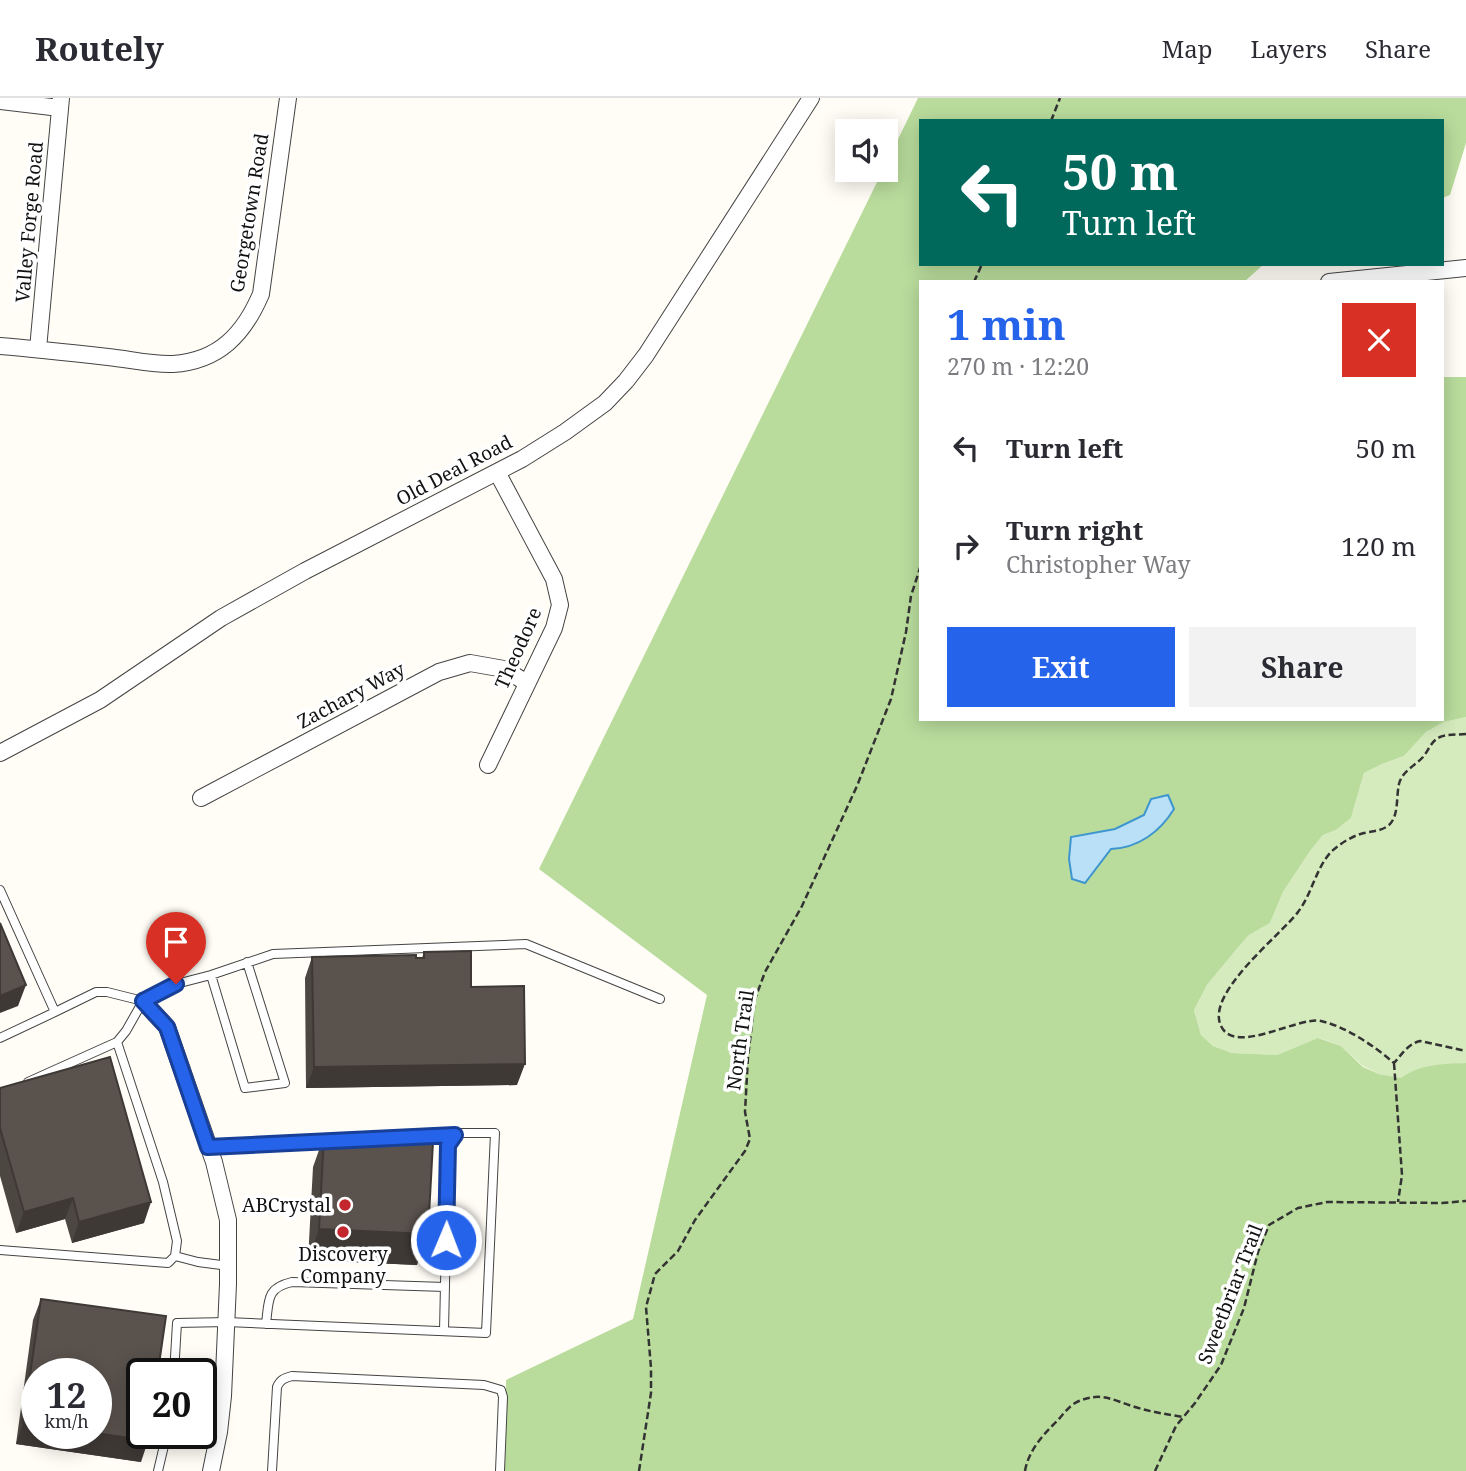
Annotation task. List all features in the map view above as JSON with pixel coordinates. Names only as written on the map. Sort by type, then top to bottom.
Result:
[{"type":"street","name":"Georgetown Road","points":[[0,346],[171,364],[200,359],[218,351],[235,337],[253,312],[263,282],[288,98]]},
{"type":"street","name":"Old Deal Road","points":[[0,753],[100,700],[233,611],[522,459],[605,403],[646,355],[811,98]]},
{"type":"street","points":[[0,101],[60,103]]},
{"type":"street","name":"Valley Forge Road","points":[[38,349],[60,103]]},
{"type":"street","points":[[1349,280],[1466,268]]},
{"type":"street","name":"Theodore","points":[[488,765],[554,628],[560,605],[554,579],[497,472]]},
{"type":"street","name":"Zachary Way","points":[[201,799],[439,672],[470,663],[504,669],[527,683]]},
{"type":"street","points":[[143,1001],[167,1027],[208,1147],[228,1220],[229,1266],[223,1396],[211,1471]]},
{"type":"lane","points":[[0,890],[55,1012]]},
{"type":"lane","points":[[24,1083],[117,1042],[143,1001],[176,984],[273,954],[526,944],[660,999]]},
{"type":"lane","points":[[211,975],[244,1088],[285,1083],[247,962]]},
{"type":"lane","points":[[0,1038],[96,992],[143,1001]]},
{"type":"lane","points":[[0,1250],[168,1263],[175,1256],[177,1241],[163,1182],[117,1042]]},
{"type":"lane","points":[[175,1358],[177,1322],[486,1333],[495,1133],[359,1140]]},
{"type":"lane","points":[[444,1331],[448,1145],[455,1135]]},
{"type":"lane","points":[[208,1147],[345,1141]]},
{"type":"lane","points":[[175,1256],[229,1266]]},
{"type":"lane","points":[[266,1324],[272,1292],[278,1286],[292,1282],[445,1287]]},
{"type":"lane","points":[[272,1471],[277,1387],[279,1382],[292,1376],[495,1387],[501,1390],[503,1397],[500,1471]]},
{"type":"lane","points":[[158,1471],[163,1449]]},
{"type":"path","points":[[1052,119],[1060,98]]},
{"type":"path","name":"North Trail","points":[[639,1471],[651,1393],[646,1307],[655,1274],[678,1251],[695,1220],[745,1151],[750,1139],[745,1112],[755,999],[765,972],[802,906],[858,786],[891,699],[911,596],[919,571]]},
{"type":"path","points":[[1394,1063],[1368,1042],[1321,1021],[1302,1022],[1267,1034],[1237,1037],[1225,1032],[1221,1026],[1220,1006],[1239,974],[1301,909],[1330,853],[1345,841],[1387,827],[1392,822],[1400,780],[1406,771],[1422,758],[1438,738],[1466,734]]},
{"type":"path","points":[[1398,1202],[1402,1175],[1394,1063],[1409,1046],[1420,1041],[1466,1051]]},
{"type":"path","name":"Sweetbriar Trail","points":[[1155,1471],[1176,1426],[1195,1403],[1220,1364],[1244,1308],[1258,1252],[1269,1225],[1298,1209],[1327,1202],[1466,1201]]},
{"type":"path","points":[[1025,1471],[1035,1446],[1074,1403],[1093,1397],[1111,1397],[1158,1413],[1183,1416]]},
{"type":"green space","points":[[918,98],[1466,98],[1466,143],[1450,195],[1444,197],[1444,119],[919,119],[919,266],[1262,266],[1246,280],[919,280],[919,721],[1444,721],[1444,377],[1466,377],[1466,717],[1444,722],[1426,732],[1404,756],[1364,773],[1351,818],[1336,830],[1323,835],[1283,892],[1270,923],[1249,935],[1235,951],[1207,985],[1194,1010],[1201,1035],[1213,1046],[1232,1053],[1277,1055],[1318,1038],[1341,1046],[1363,1067],[1379,1074],[1401,1078],[1424,1067],[1466,1063],[1466,1471],[505,1471],[506,1380],[633,1319],[707,995],[539,869],[877,182],[898,182],[898,139]]},
{"type":"green space","points":[[1466,717],[1466,1063],[1423,1069],[1401,1078],[1379,1074],[1363,1066],[1341,1046],[1319,1038],[1277,1055],[1232,1053],[1213,1046],[1201,1035],[1194,1010],[1207,985],[1249,935],[1270,923],[1283,892],[1323,835],[1336,830],[1351,818],[1364,773],[1404,756],[1426,732],[1444,722]]},
{"type":"water","points":[[1168,795],[1174,809],[1155,832],[1130,846],[1111,849],[1085,883],[1072,879],[1069,859],[1071,837],[1115,829],[1144,815],[1151,799]]},
{"type":"building","points":[[0,923],[26,985],[0,996]]},
{"type":"building","points":[[471,951],[471,987],[524,986],[525,1064],[314,1067],[312,957],[416,955],[416,958],[424,958],[424,952]]},
{"type":"building","points":[[110,1057],[151,1202],[79,1222],[73,1198],[24,1212],[0,1128],[0,1088]]},
{"type":"building","points":[[324,1136],[433,1142],[428,1234],[319,1229]]},
{"type":"building","points":[[41,1299],[166,1316],[160,1358],[126,1358],[126,1438],[112,1435],[112,1358],[32,1358]]},
{"type":"place","name":"ABCrystal","points":[[345,1205]]},
{"type":"place","name":"Discovery Company","points":[[343,1232]]},
{"type":"route","points":[[176,984],[143,1001],[167,1027],[208,1147],[455,1135],[448,1145],[446,1240]]}]
